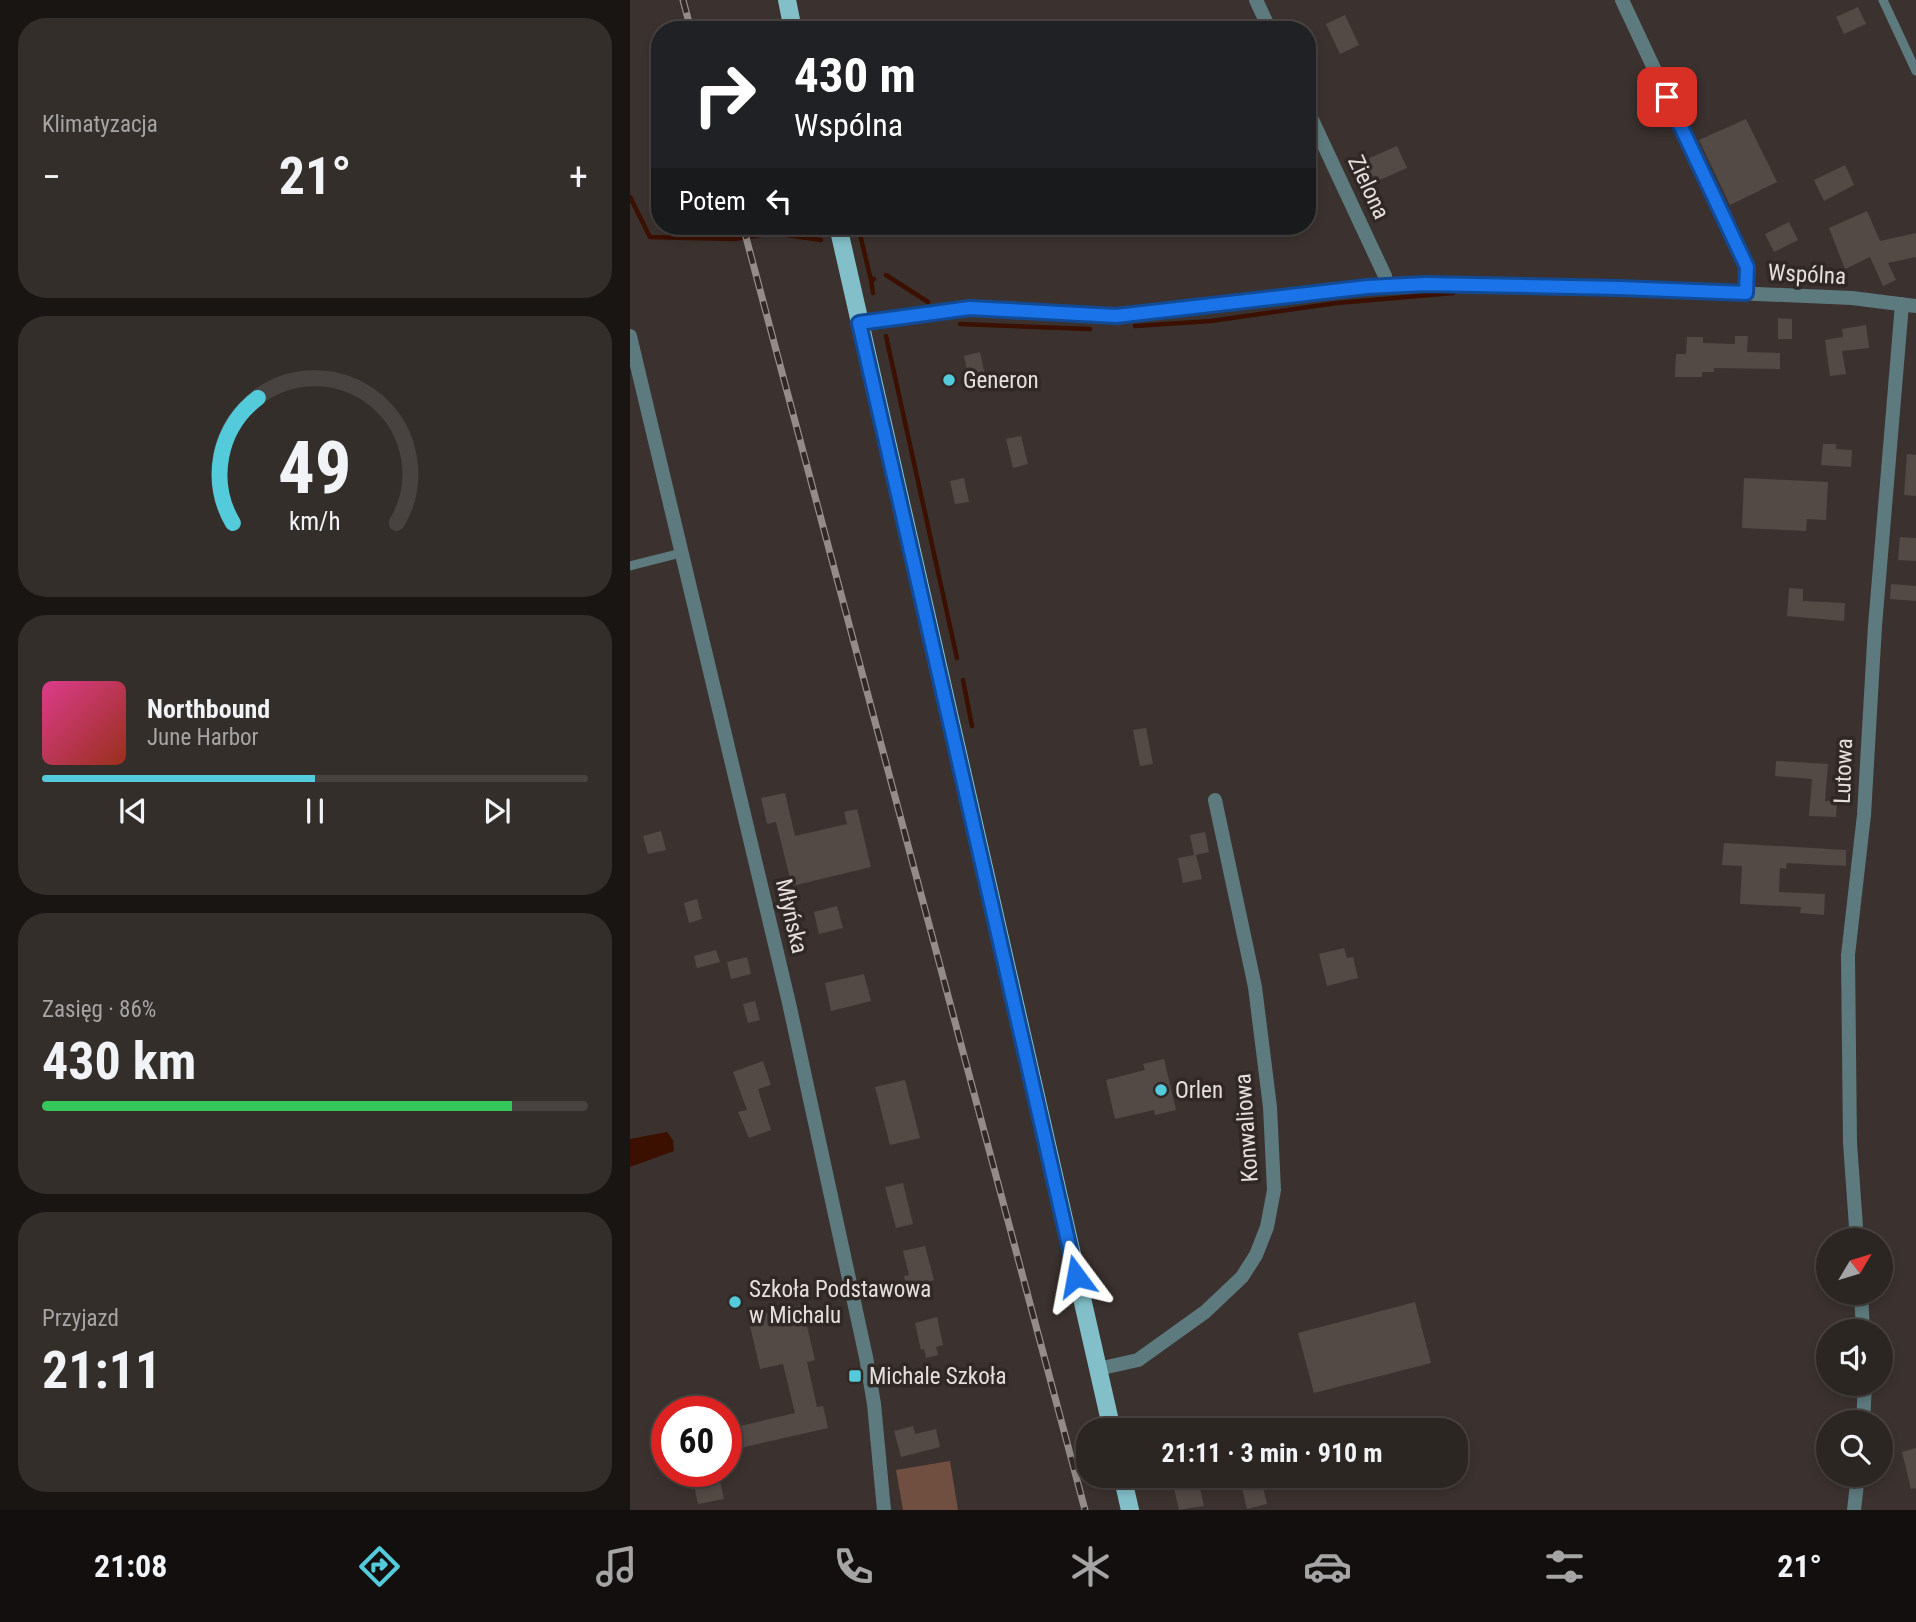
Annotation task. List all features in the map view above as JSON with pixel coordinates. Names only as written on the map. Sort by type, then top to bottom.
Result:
[{"type":"main road","points":[[787,0],[791,21]]},
{"type":"main road","points":[[840,235],[1109,1418]]},
{"type":"main road","points":[[1125,1488],[1130,1510]]},
{"type":"street","points":[[1256,0],[1266,21]]},
{"type":"street","points":[[1622,0],[1747,267],[1746,293]]},
{"type":"street","name":"Zielona","points":[[1316,128],[1385,276],[1386,286]]},
{"type":"street","name":"Wspólna","points":[[859,323],[970,308],[1116,316],[1386,286],[1505,285],[1746,293],[1852,298],[1909,305]]},
{"type":"street","name":"Lutowa","points":[[1856,1228],[1850,1143],[1848,954],[1864,815],[1875,626],[1909,305]]},
{"type":"street","name":"Młyńska","points":[[630,337],[789,1003],[866,1357],[874,1404],[884,1510]]},
{"type":"street","name":"Konwaliowa","points":[[1098,1369],[1138,1360],[1205,1312],[1242,1277],[1256,1255],[1267,1227],[1274,1190],[1270,1107],[1255,987],[1215,800]]},
{"type":"street","points":[[1854,1510],[1856,1487]]},
{"type":"lane","points":[[1883,0],[1916,71]]},
{"type":"lane","points":[[630,566],[681,553]]},
{"type":"shaded area","points":[[667,1132],[673,1140],[674,1151],[630,1167],[630,1139]]},
{"type":"shaded area","points":[[950,1461],[958,1510],[903,1510],[896,1470]]},
{"type":"building","points":[[1858,7],[1866,24],[1844,34],[1836,17]]},
{"type":"building","points":[[1345,15],[1359,45],[1340,54],[1326,24]]},
{"type":"building","points":[[1746,119],[1777,182],[1730,205],[1699,140]]},
{"type":"building","points":[[1397,146],[1407,168],[1368,185],[1358,163]]},
{"type":"building","points":[[1845,165],[1854,185],[1824,201],[1814,180]]},
{"type":"building","points":[[1867,211],[1880,241],[1916,233],[1916,257],[1888,263],[1896,280],[1883,286],[1870,257],[1845,269],[1829,228]]},
{"type":"building","points":[[1789,222],[1798,240],[1774,252],[1765,234]]},
{"type":"building","points":[[1778,318],[1792,319],[1792,339],[1778,339]]},
{"type":"building","points":[[1866,325],[1869,348],[1842,351],[1846,374],[1830,376],[1825,340],[1843,337],[1842,329]]},
{"type":"building","points":[[1735,336],[1748,336],[1747,352],[1780,353],[1780,369],[1714,368],[1714,372],[1702,372],[1702,377],[1675,377],[1676,354],[1686,354],[1687,337],[1703,337],[1703,343],[1735,344]]},
{"type":"building","points":[[980,352],[986,380],[970,384],[964,356]]},
{"type":"building","points":[[1021,436],[1028,464],[1013,468],[1006,439]]},
{"type":"building","points":[[1823,444],[1836,444],[1836,449],[1852,450],[1851,467],[1821,465]]},
{"type":"building","points":[[1907,454],[1916,455],[1916,496],[1904,495]]},
{"type":"building","points":[[964,478],[969,502],[955,504],[950,481]]},
{"type":"building","points":[[1744,478],[1828,482],[1826,520],[1807,519],[1806,531],[1742,528]]},
{"type":"building","points":[[1900,537],[1916,538],[1916,561],[1898,560]]},
{"type":"building","points":[[1891,584],[1916,586],[1916,601],[1890,599]]},
{"type":"building","points":[[1789,588],[1803,589],[1803,601],[1845,603],[1844,621],[1787,616]]},
{"type":"building","points":[[1146,728],[1153,764],[1140,766],[1133,730]]},
{"type":"building","points":[[1776,761],[1828,764],[1825,801],[1837,801],[1836,817],[1809,816],[1812,779],[1775,776]]},
{"type":"building","points":[[785,793],[795,836],[847,824],[844,812],[857,809],[871,867],[792,886],[776,822],[767,824],[761,798]]},
{"type":"building","points":[[661,831],[666,850],[648,854],[643,836]]},
{"type":"building","points":[[1205,832],[1209,852],[1196,855],[1202,879],[1183,883],[1178,858],[1194,855],[1190,835]]},
{"type":"building","points":[[1724,843],[1846,850],[1846,866],[1787,863],[1786,869],[1780,868],[1779,892],[1825,894],[1824,915],[1800,913],[1801,907],[1740,904],[1742,866],[1722,865]]},
{"type":"building","points":[[697,899],[702,919],[689,923],[684,903]]},
{"type":"building","points":[[837,906],[843,928],[819,934],[814,912]]},
{"type":"building","points":[[1344,948],[1347,958],[1353,957],[1358,978],[1327,986],[1319,954]]},
{"type":"building","points":[[716,950],[720,962],[697,968],[694,956]]},
{"type":"building","points":[[747,957],[751,974],[731,979],[727,962]]},
{"type":"building","points":[[864,974],[871,1001],[831,1011],[825,983]]},
{"type":"building","points":[[755,1001],[760,1020],[748,1023],[743,1004]]},
{"type":"building","points":[[1164,1059],[1176,1110],[1155,1115],[1154,1110],[1115,1119],[1106,1080],[1145,1070],[1143,1064]]},
{"type":"building","points":[[763,1061],[771,1085],[758,1089],[771,1130],[749,1138],[738,1112],[747,1110],[733,1072]]},
{"type":"building","points":[[905,1080],[920,1138],[890,1145],[875,1087]]},
{"type":"building","points":[[903,1183],[913,1224],[896,1228],[885,1187]]},
{"type":"building","points":[[925,1246],[934,1280],[906,1288],[904,1276],[909,1275],[903,1251]]},
{"type":"building","points":[[1415,1302],[1431,1363],[1314,1393],[1298,1333]]},
{"type":"building","points":[[802,1305],[815,1360],[807,1362],[817,1407],[823,1406],[828,1428],[742,1448],[742,1426],[795,1413],[783,1364],[760,1369],[748,1317]]},
{"type":"building","points":[[937,1317],[943,1345],[936,1347],[938,1355],[926,1358],[924,1349],[921,1350],[915,1323]]},
{"type":"building","points":[[913,1426],[915,1434],[936,1429],[940,1447],[901,1457],[894,1431]]},
{"type":"building","points":[[1916,1448],[1916,1488],[1911,1489],[1902,1452]]},
{"type":"building","points":[[694,1487],[721,1487],[724,1499],[698,1504]]},
{"type":"building","points":[[1174,1488],[1200,1488],[1204,1506],[1179,1510]]},
{"type":"building","points":[[1242,1488],[1263,1488],[1267,1504],[1247,1509]]},
{"type":"waterway","points":[[630,197],[650,237],[734,239],[760,235]]},
{"type":"waterway","points":[[787,235],[821,240]]},
{"type":"waterway","points":[[860,235],[871,280],[874,279]]},
{"type":"waterway","points":[[886,275],[928,302]]},
{"type":"waterway","points":[[871,280],[873,293]]},
{"type":"waterway","points":[[1135,326],[1211,321],[1337,303],[1453,293]]},
{"type":"waterway","points":[[960,324],[1090,329]]},
{"type":"waterway","points":[[886,336],[957,658]]},
{"type":"waterway","points":[[963,680],[972,726]]},
{"type":"railway","points":[[683,0],[689,21]]},
{"type":"railway","points":[[745,235],[1085,1510]]},
{"type":"place","name":"Generon","points":[[949,380]]},
{"type":"place","name":"Orlen","points":[[1161,1090]]},
{"type":"place","name":"Szkoła Podstawowa w Michalu","points":[[735,1302]]},
{"type":"place","name":"Michale Szkoła","points":[[855,1376]]},
{"type":"route","points":[[1076,1276],[859,323],[970,308],[1116,316],[1367,287],[1425,284],[1746,293],[1747,267],[1667,97]]}]
